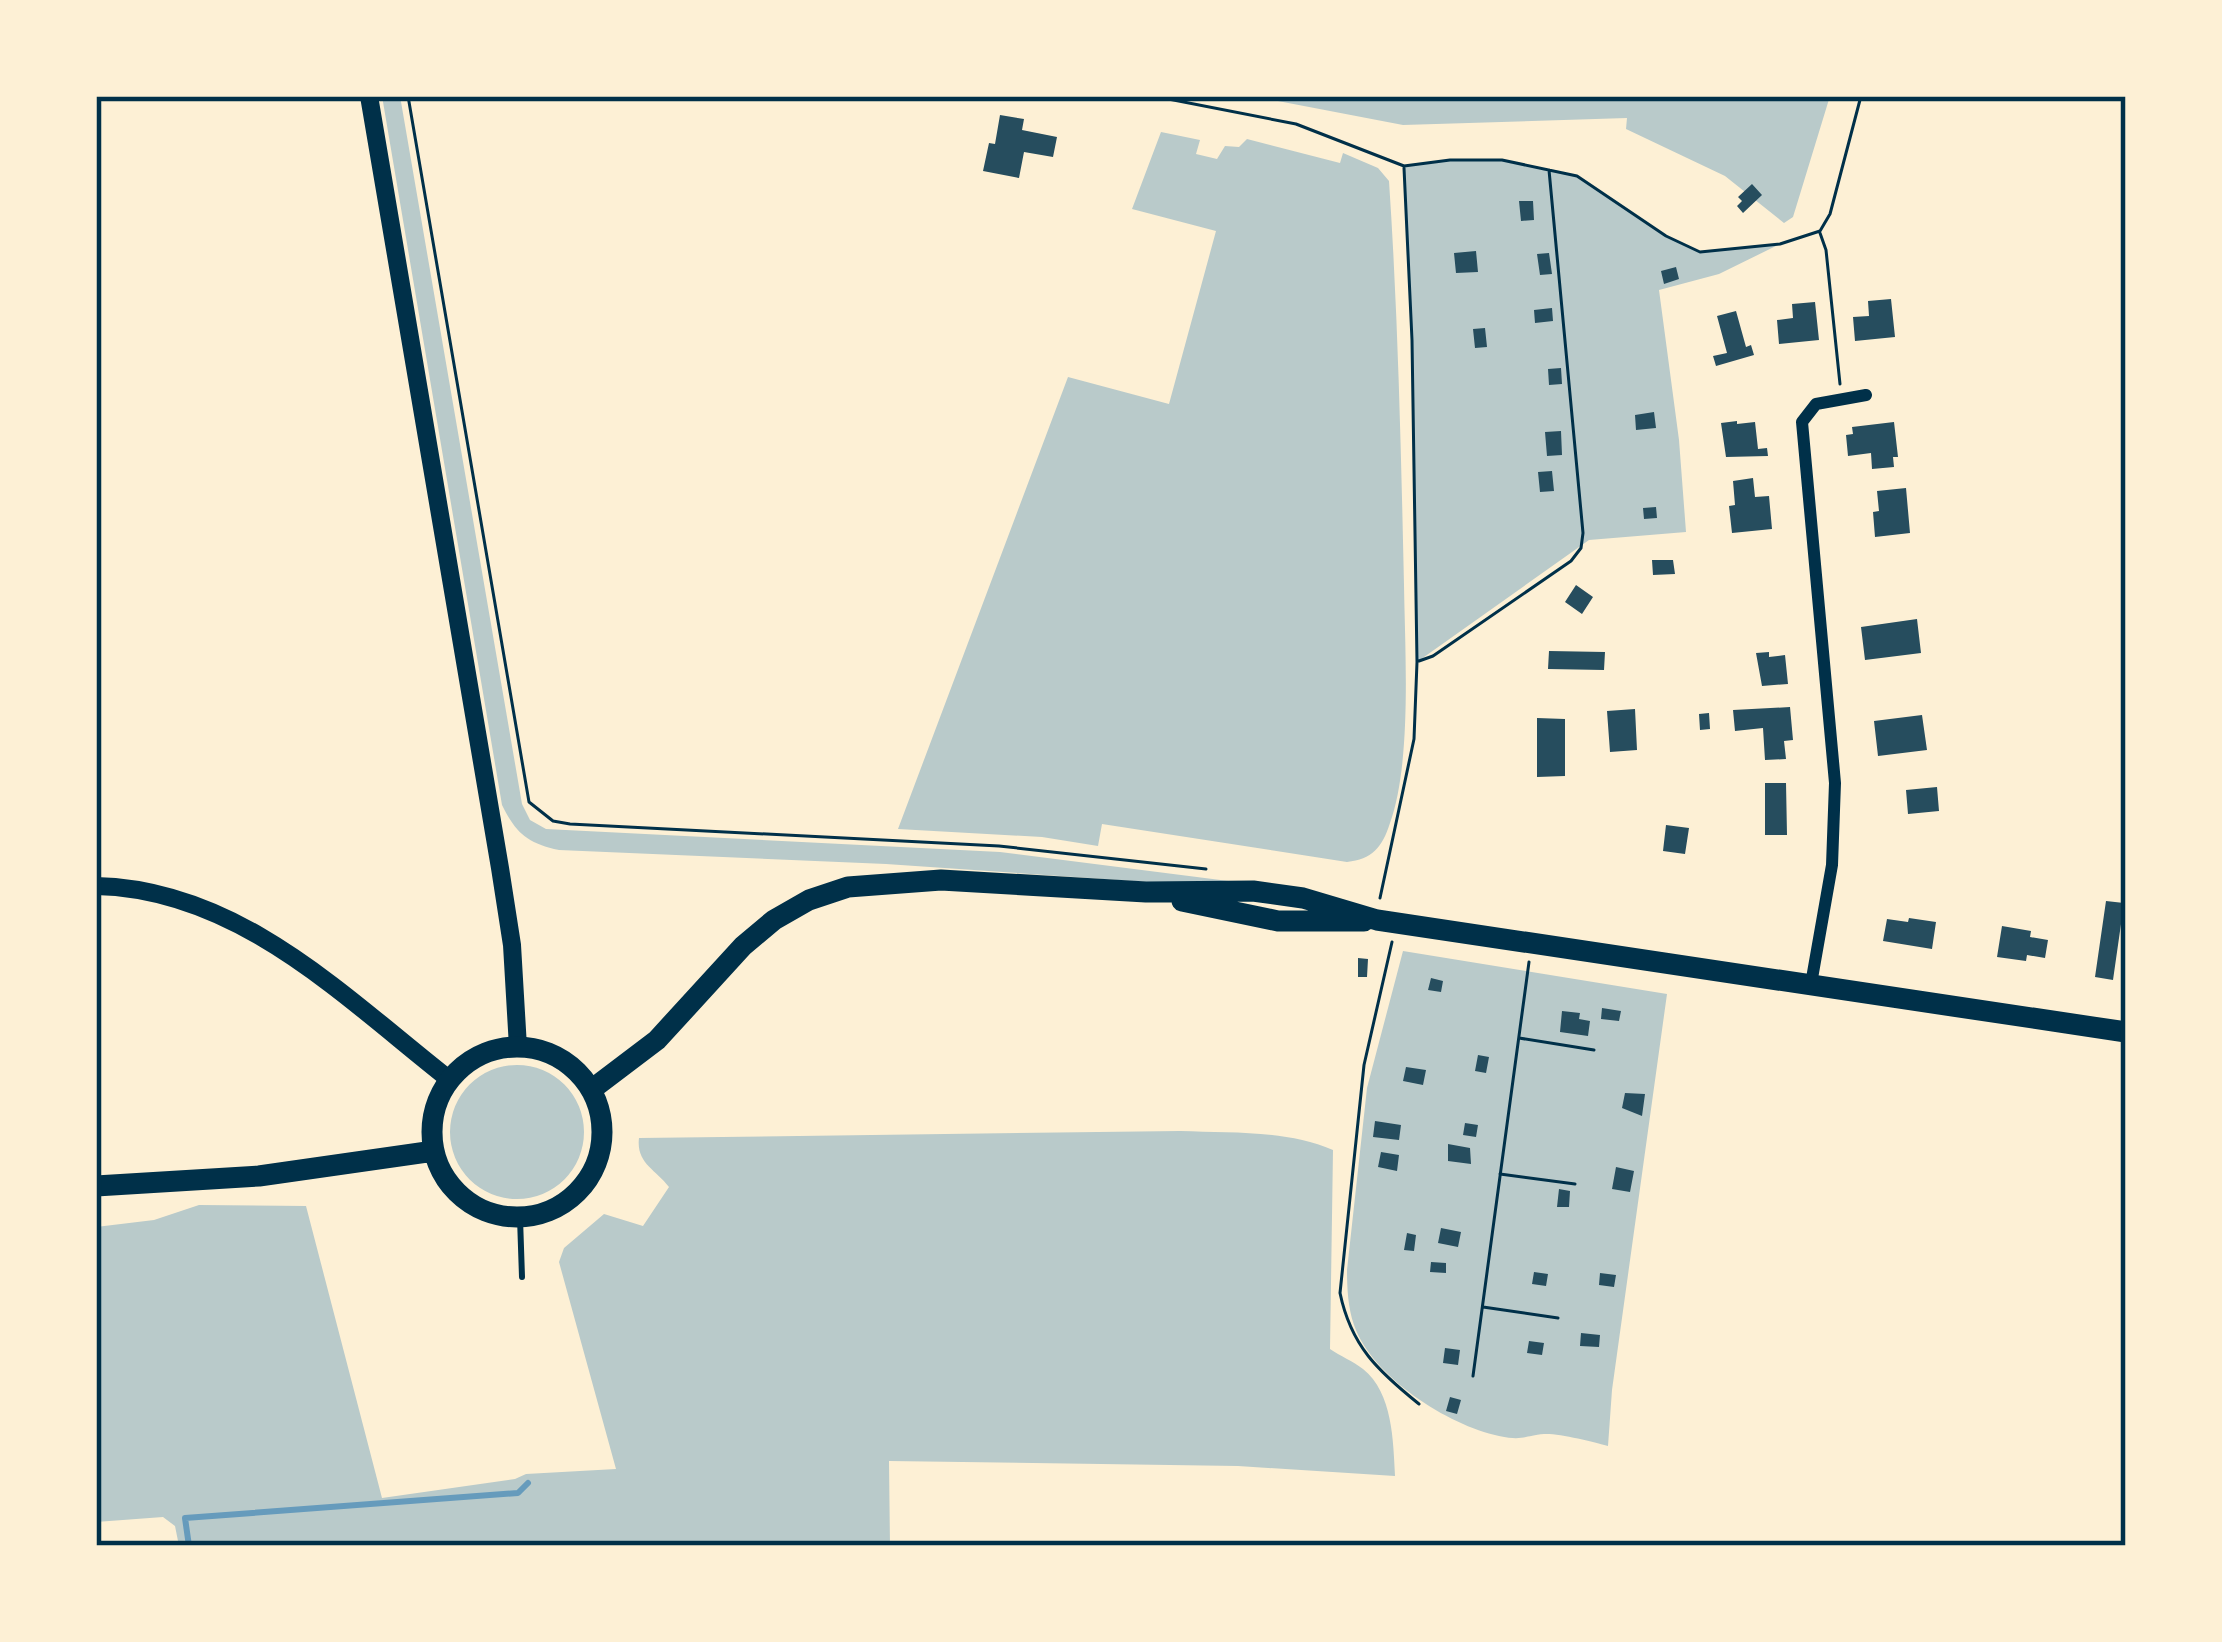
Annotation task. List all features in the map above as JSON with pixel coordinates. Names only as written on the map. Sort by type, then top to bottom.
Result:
[{"type":"main road","points":[[369,96],[506,907],[518,1047]]},
{"type":"main road","points":[[590,1090],[657,1040],[758,932],[792,908],[828,892],[869,884],[941,880],[1146,892],[1278,921],[1387,922],[2126,1032]]},
{"type":"main road","points":[[96,886],[164,894],[246,927],[300,963],[450,1080]]},
{"type":"main road","points":[[518,1047],[560,1059],[580,1075],[590,1090],[602,1132],[591,1174],[564,1203],[520,1217],[487,1212],[464,1200],[442,1174],[434,1150],[433,1117],[450,1080],[480,1055],[518,1047]]},
{"type":"main road","points":[[96,1186],[259,1176],[434,1150]]},
{"type":"street","points":[[1811,984],[1832,866],[1834,783],[1802,433],[1807,412],[1816,404],[1866,395]]},
{"type":"lane","points":[[520,1217],[522,1277]]},
{"type":"path","points":[[408,96],[529,802],[540,814],[570,824],[1000,846],[1221,870]]},
{"type":"path","points":[[1153,96],[1296,124],[1404,166],[1502,160],[1577,176],[1666,236],[1700,252],[1780,244],[1820,231],[1830,214],[1861,96]]},
{"type":"path","points":[[1404,166],[1418,662],[1414,739],[1364,1065],[1340,1293],[1347,1326],[1366,1355],[1419,1404]]},
{"type":"path","points":[[1418,662],[1571,561],[1581,548],[1550,170]]},
{"type":"path","points":[[1820,231],[1842,398]]},
{"type":"path","points":[[1473,1376],[1532,942]]},
{"type":"path","points":[[1519,1038],[1594,1050]]},
{"type":"path","points":[[1500,1174],[1575,1184]]},
{"type":"path","points":[[1482,1307],[1558,1318]]},
{"type":"shaded area","points":[[382,96],[400,96],[522,804],[530,820],[546,829],[1000,852],[1244,883],[1176,884],[886,864],[559,850],[524,835],[502,805]]},
{"type":"shaded area","points":[[1252,96],[1830,96],[1793,217],[1784,223],[1725,176],[1626,129],[1627,118],[1403,125]]},
{"type":"shaded area","points":[[1161,132],[1200,140],[1196,154],[1217,159],[1225,146],[1239,147],[1247,139],[1340,163],[1343,153],[1378,168],[1389,181],[1400,433],[1404,738],[1397,798],[1387,832],[1375,851],[1356,860],[1102,824],[1098,846],[1042,837],[898,829],[1068,377],[1169,404],[1216,231],[1132,209]]},
{"type":"shaded area","points":[[1502,160],[1577,176],[1666,236],[1700,252],[1780,244],[1719,274],[1659,290],[1686,532],[1589,540],[1417,662],[1404,166]]},
{"type":"shaded area","points":[[1403,951],[1667,994],[1608,1446],[1550,1434],[1507,1437],[1457,1421],[1394,1380],[1363,1344],[1354,1325],[1347,1270],[1367,1088]]},
{"type":"shaded area","points":[[517,1065],[543,1070],[565,1084],[579,1106],[584,1132],[579,1158],[565,1180],[543,1194],[517,1199],[491,1194],[469,1180],[455,1158],[450,1132],[455,1106],[469,1084],[491,1070]]},
{"type":"shaded area","points":[[1180,1131],[1278,1136],[1333,1150],[1330,1349],[1363,1369],[1380,1391],[1390,1418],[1395,1476],[1238,1466],[889,1461],[890,1546],[179,1546],[175,1526],[163,1517],[96,1522],[96,1227],[154,1220],[199,1205],[306,1206],[382,1498],[526,1474],[616,1469],[559,1262],[564,1248],[604,1214],[643,1226],[669,1187],[643,1160],[639,1138]]},
{"type":"building","points":[[1000,115],[1024,119],[1022,130],[1057,137],[1053,157],[1024,152],[1019,178],[983,171],[989,143],[995,144]]},
{"type":"building","points":[[1752,184],[1762,195],[1743,213],[1737,206],[1742,201],[1738,197]]},
{"type":"building","points":[[1519,201],[1533,201],[1534,220],[1521,221]]},
{"type":"building","points":[[1476,251],[1478,272],[1456,273],[1454,253]]},
{"type":"building","points":[[1549,253],[1552,274],[1540,275],[1537,254]]},
{"type":"building","points":[[1676,267],[1679,279],[1664,284],[1661,271]]},
{"type":"building","points":[[1891,299],[1895,337],[1855,341],[1853,317],[1869,316],[1868,301]]},
{"type":"building","points":[[1815,302],[1819,340],[1779,344],[1777,320],[1793,318],[1792,304]]},
{"type":"building","points":[[1552,308],[1553,321],[1535,323],[1534,310]]},
{"type":"building","points":[[1736,311],[1746,347],[1751,345],[1754,355],[1716,366],[1713,356],[1727,353],[1717,316]]},
{"type":"building","points":[[1485,328],[1487,347],[1475,348],[1473,329]]},
{"type":"building","points":[[1561,368],[1562,384],[1549,385],[1548,369]]},
{"type":"building","points":[[1654,412],[1656,428],[1636,430],[1635,415]]},
{"type":"building","points":[[1755,422],[1758,449],[1767,448],[1768,456],[1726,457],[1721,423]]},
{"type":"building","points":[[1894,422],[1898,457],[1893,457],[1894,467],[1872,469],[1871,453],[1848,456],[1846,435],[1853,434],[1852,427]]},
{"type":"building","points":[[1561,431],[1562,455],[1547,456],[1545,432]]},
{"type":"building","points":[[1552,471],[1554,491],[1540,492],[1538,472]]},
{"type":"building","points":[[1753,478],[1755,497],[1769,496],[1772,529],[1732,533],[1733,481]]},
{"type":"building","points":[[1906,488],[1910,533],[1875,537],[1877,491]]},
{"type":"building","points":[[1656,507],[1657,518],[1644,519],[1643,508]]},
{"type":"building","points":[[1652,560],[1673,560],[1675,574],[1653,575]]},
{"type":"building","points":[[1576,585],[1593,597],[1582,614],[1565,602]]},
{"type":"building","points":[[1917,619],[1921,653],[1865,660],[1861,627]]},
{"type":"building","points":[[1549,651],[1605,652],[1604,670],[1548,669]]},
{"type":"building","points":[[1769,652],[1769,657],[1785,655],[1788,684],[1762,686],[1756,653]]},
{"type":"building","points":[[1790,707],[1793,740],[1784,741],[1786,759],[1765,760],[1763,728],[1735,731],[1733,710]]},
{"type":"building","points":[[1635,709],[1637,750],[1610,752],[1607,711]]},
{"type":"building","points":[[1709,713],[1710,729],[1700,730],[1699,714]]},
{"type":"building","points":[[1922,715],[1927,750],[1878,756],[1874,721]]},
{"type":"building","points":[[1537,718],[1565,719],[1565,776],[1537,777]]},
{"type":"building","points":[[1765,783],[1786,783],[1787,835],[1765,835]]},
{"type":"building","points":[[1937,787],[1939,811],[1908,814],[1906,790]]},
{"type":"building","points":[[1666,825],[1689,828],[1685,854],[1663,851]]},
{"type":"building","points":[[2106,901],[2124,903],[2113,980],[2095,977]]},
{"type":"building","points":[[1909,918],[1936,922],[1932,949],[1883,941],[1887,919],[1908,922]]},
{"type":"building","points":[[2002,926],[2031,931],[2030,937],[2048,940],[2045,958],[1997,957]]},
{"type":"building","points":[[1358,958],[1368,959],[1367,977],[1358,977]]},
{"type":"building","points":[[1431,978],[1443,981],[1441,992],[1428,990]]},
{"type":"building","points":[[1602,1008],[1621,1011],[1619,1021],[1601,1019]]},
{"type":"building","points":[[1562,1011],[1580,1013],[1579,1019],[1590,1021],[1588,1036],[1560,1032]]},
{"type":"building","points":[[1478,1055],[1489,1057],[1486,1073],[1475,1071]]},
{"type":"building","points":[[1406,1067],[1426,1070],[1423,1085],[1403,1081]]},
{"type":"building","points":[[1625,1093],[1645,1094],[1642,1116],[1622,1108]]},
{"type":"building","points":[[1375,1121],[1401,1125],[1399,1140],[1373,1137]]},
{"type":"building","points":[[1465,1123],[1478,1125],[1476,1137],[1463,1135]]},
{"type":"building","points":[[1448,1144],[1470,1148],[1471,1164],[1448,1161]]},
{"type":"building","points":[[1381,1152],[1399,1155],[1397,1171],[1378,1167]]},
{"type":"building","points":[[1616,1167],[1634,1171],[1630,1192],[1612,1189]]},
{"type":"building","points":[[1559,1189],[1570,1191],[1569,1207],[1557,1207]]},
{"type":"building","points":[[1441,1228],[1461,1232],[1458,1247],[1438,1243]]},
{"type":"building","points":[[1407,1233],[1416,1235],[1414,1251],[1404,1250]]},
{"type":"building","points":[[1431,1262],[1446,1263],[1446,1273],[1430,1272]]},
{"type":"building","points":[[1534,1272],[1548,1274],[1546,1286],[1532,1284]]},
{"type":"building","points":[[1600,1273],[1616,1275],[1614,1287],[1599,1285]]},
{"type":"building","points":[[1581,1333],[1600,1335],[1599,1347],[1580,1346]]},
{"type":"building","points":[[1529,1341],[1544,1343],[1542,1355],[1527,1353]]},
{"type":"building","points":[[1445,1348],[1460,1350],[1458,1365],[1443,1363]]},
{"type":"building","points":[[1450,1397],[1461,1400],[1457,1414],[1446,1411]]},
{"type":"waterway","points":[[189,1546],[185,1518],[518,1493],[528,1483]]}]
